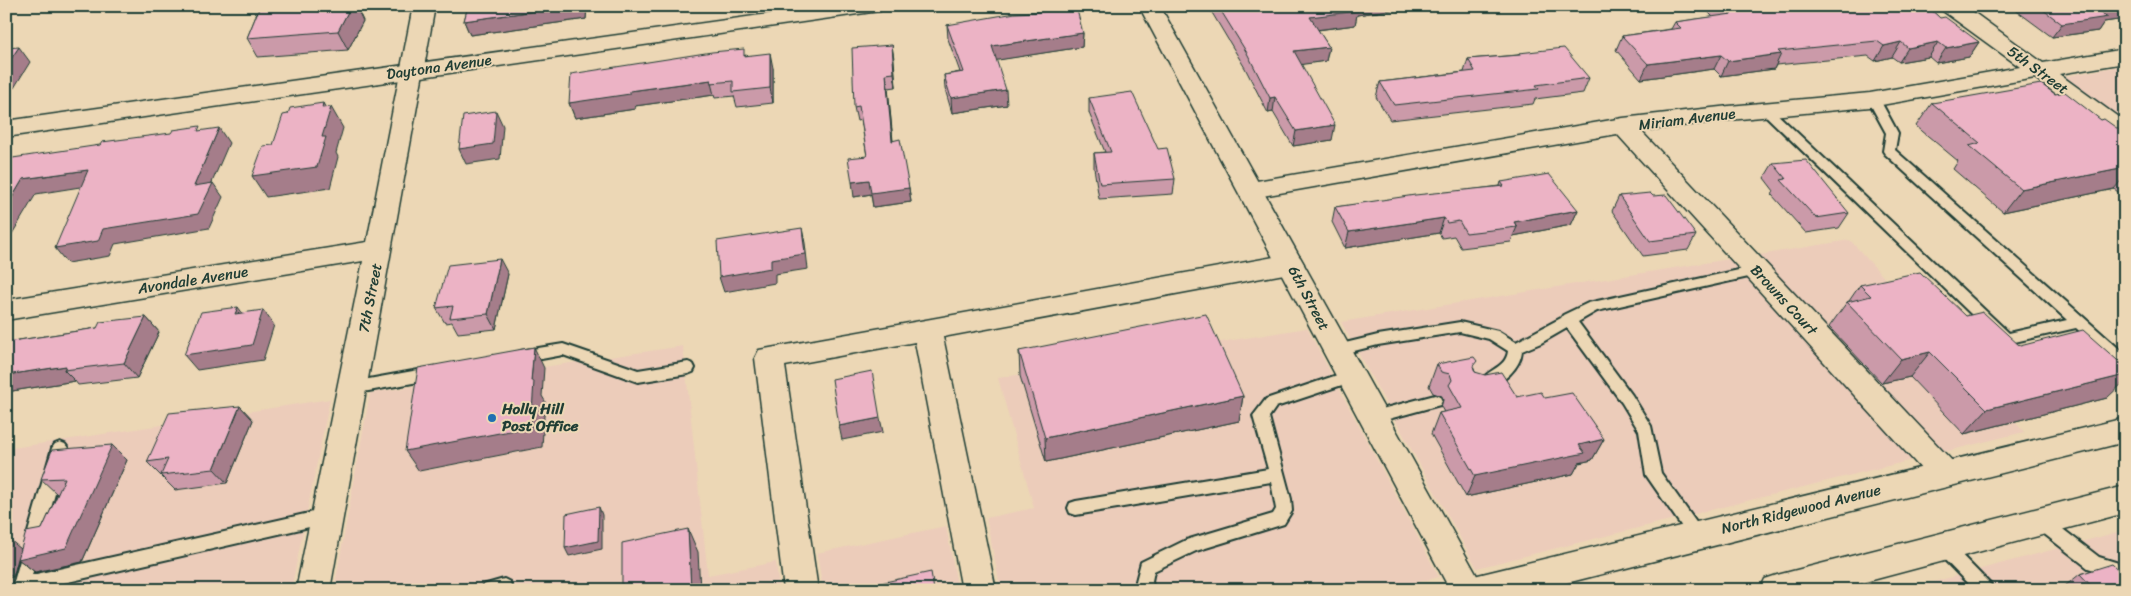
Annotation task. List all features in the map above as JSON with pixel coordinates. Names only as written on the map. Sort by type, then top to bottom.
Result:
[{"type":"street","name":"7th Street","points":[[313,590],[424,6]]},
{"type":"street","name":"Daytona Avenue","points":[[6,129],[872,6]]},
{"type":"street","name":"6th Street","points":[[1149,6],[1468,590]]},
{"type":"street","name":"5th Street","points":[[1951,6],[2125,134]]},
{"type":"street","name":"Miriam Avenue","points":[[1251,190],[1623,126],[1874,100],[2125,56]]},
{"type":"street","name":"Browns Court","points":[[1623,126],[1945,474]]},
{"type":"street","name":"Avondale Avenue","points":[[6,310],[379,249]]},
{"type":"street","points":[[801,590],[769,358],[1291,264]]},
{"type":"street","points":[[927,329],[980,590]]},
{"type":"street","name":"North Ridgewood Avenue","points":[[1478,590],[2125,430]]},
{"type":"street","points":[[1777,590],[1825,584],[1944,546],[2123,502]]},
{"type":"lane","points":[[1874,100],[1892,133],[1889,151],[2125,363]]},
{"type":"lane","points":[[1766,110],[2006,338],[2079,322]]},
{"type":"lane","points":[[1515,348],[1540,339],[1568,319],[1593,307],[1757,271]]},
{"type":"lane","points":[[1568,319],[1627,399],[1646,430],[1654,475],[1698,535]]},
{"type":"lane","points":[[1338,350],[1378,340],[1460,328],[1493,335],[1515,348]]},
{"type":"lane","points":[[1473,388],[1496,377],[1510,364],[1516,355],[1515,348]]},
{"type":"lane","points":[[505,360],[563,349],[638,376],[688,368]]},
{"type":"lane","points":[[352,388],[448,370]]},
{"type":"lane","points":[[1146,590],[1144,581],[1147,567],[1192,545],[1278,518],[1284,511],[1283,492],[1263,430],[1261,416],[1271,403],[1352,376]]},
{"type":"lane","points":[[1374,417],[1434,401]]},
{"type":"lane","points":[[60,448],[20,588],[327,516]]},
{"type":"lane","points":[[1076,508],[1277,474]]},
{"type":"lane","points":[[2040,521],[2094,562],[2125,572]]},
{"type":"lane","points":[[1944,546],[1985,590]]},
{"type":"lane","points":[[489,590],[504,587],[503,590]]},
{"type":"shaded area","points":[[2125,65],[2125,122],[2062,77]]},
{"type":"shaded area","points":[[1850,240],[2024,432],[1944,452],[1759,255]]},
{"type":"shaded area","points":[[1729,259],[1912,460],[1477,568],[1341,322]]},
{"type":"shaded area","points":[[1307,328],[1439,577],[1386,590],[1001,590],[986,518],[1034,508],[998,378]]},
{"type":"shaded area","points":[[683,346],[708,575],[776,562],[779,590],[334,590],[370,393]]},
{"type":"shaded area","points":[[330,399],[291,590],[6,590],[6,449]]},
{"type":"shaded area","points":[[946,526],[958,590],[823,590],[817,553]]},
{"type":"shaded area","points":[[2125,530],[2125,590],[1904,590]]},
{"type":"building","points":[[260,6],[351,6],[338,31],[247,38]]},
{"type":"building","points":[[468,6],[570,6],[464,21]]},
{"type":"building","points":[[1218,6],[1355,6],[1358,11],[1310,17],[1329,47],[1294,51],[1335,125],[1296,131],[1275,97],[1270,98],[1247,53]]},
{"type":"building","points":[[1724,6],[1927,6],[1940,18],[1945,17],[1979,42],[1946,48],[1938,42],[1908,48],[1901,42],[1884,46],[1877,41],[1778,51],[1781,54],[1728,61],[1721,55],[1648,64],[1622,36],[1681,28],[1675,22],[1732,14]]},
{"type":"building","points":[[2038,6],[2125,7],[2098,11],[2108,17],[2062,24]]},
{"type":"building","points":[[1077,10],[1083,33],[992,46],[1006,90],[951,98],[944,75],[964,72],[947,25],[1015,13]]},
{"type":"building","points":[[892,45],[894,73],[886,74],[892,141],[900,139],[909,188],[871,193],[869,180],[852,182],[848,158],[867,156],[859,106],[854,107],[852,48]]},
{"type":"building","points":[[19,47],[6,66],[6,48]]},
{"type":"building","points":[[1564,48],[1589,78],[1536,85],[1539,89],[1394,105],[1380,82],[1475,71],[1468,59],[1520,55],[1519,53]]},
{"type":"building","points":[[744,49],[744,56],[770,53],[770,88],[733,92],[733,81],[711,83],[711,80],[630,91],[630,94],[569,103],[571,74],[712,52]]},
{"type":"building","points":[[2041,84],[2055,94],[2065,92],[2101,120],[2104,119],[2125,134],[2125,168],[2021,189],[1969,146],[1980,143],[1932,103]]},
{"type":"building","points":[[1132,92],[1158,149],[1167,148],[1175,179],[1100,184],[1094,153],[1111,152],[1089,98]]},
{"type":"building","points":[[323,103],[322,108],[331,107],[322,137],[326,137],[317,167],[252,176],[263,146],[273,145],[283,115],[288,114],[290,108]]},
{"type":"building","points":[[496,111],[493,144],[459,149],[463,116]]},
{"type":"building","points":[[200,126],[198,131],[219,128],[194,186],[213,183],[198,214],[103,229],[98,241],[55,248],[88,170],[23,179],[6,208],[6,159],[100,145],[102,142],[171,133],[173,130]]},
{"type":"building","points":[[1806,160],[1849,213],[1816,218],[1781,180],[1786,179],[1773,163]]},
{"type":"building","points":[[1549,174],[1578,210],[1514,222],[1517,227],[1466,233],[1459,221],[1447,223],[1444,218],[1349,232],[1335,207],[1415,195],[1504,186],[1501,182]]},
{"type":"building","points":[[1650,193],[1653,196],[1666,195],[1696,235],[1650,241],[1619,196]]},
{"type":"building","points":[[802,228],[805,254],[771,259],[771,268],[719,277],[717,241]]},
{"type":"building","points":[[500,259],[488,314],[450,318],[453,306],[436,308],[448,265]]},
{"type":"building","points":[[1920,272],[1966,316],[1983,312],[2020,346],[2083,330],[2125,367],[2125,375],[1987,409],[1930,352],[1901,359],[1847,302],[1871,296],[1860,285]]},
{"type":"building","points":[[238,307],[235,314],[263,310],[252,345],[184,355],[201,312]]},
{"type":"building","points":[[1206,314],[1243,396],[1045,438],[1019,351]]},
{"type":"building","points":[[146,317],[124,363],[64,370],[66,366],[6,375],[6,342],[97,328],[100,322]]},
{"type":"building","name":"Holly Hill Post Office","points":[[534,347],[531,381],[534,381],[531,427],[405,451],[418,368]]},
{"type":"building","points":[[1474,357],[1477,361],[1473,366],[1475,372],[1485,375],[1501,372],[1517,397],[1541,392],[1545,398],[1572,393],[1604,439],[1579,445],[1585,453],[1475,476],[1439,413],[1462,408],[1449,385],[1452,380],[1450,374],[1441,372],[1437,364]]},
{"type":"building","points":[[872,371],[880,418],[839,426],[832,379]]},
{"type":"building","points":[[240,406],[214,469],[161,475],[168,459],[147,462],[169,413]]},
{"type":"building","points":[[112,445],[66,548],[18,559],[26,532],[42,529],[65,478],[41,479],[52,450]]},
{"type":"building","points":[[599,507],[598,541],[565,548],[566,514]]},
{"type":"building","points":[[688,529],[691,590],[622,590],[622,543]]},
{"type":"building","points":[[2112,564],[2125,576],[2125,590],[2095,590],[2080,574]]},
{"type":"building","points":[[931,572],[934,590],[848,590]]},
{"type":"place","name":"Holly Hill Post Office","points":[[492,418]]}]
